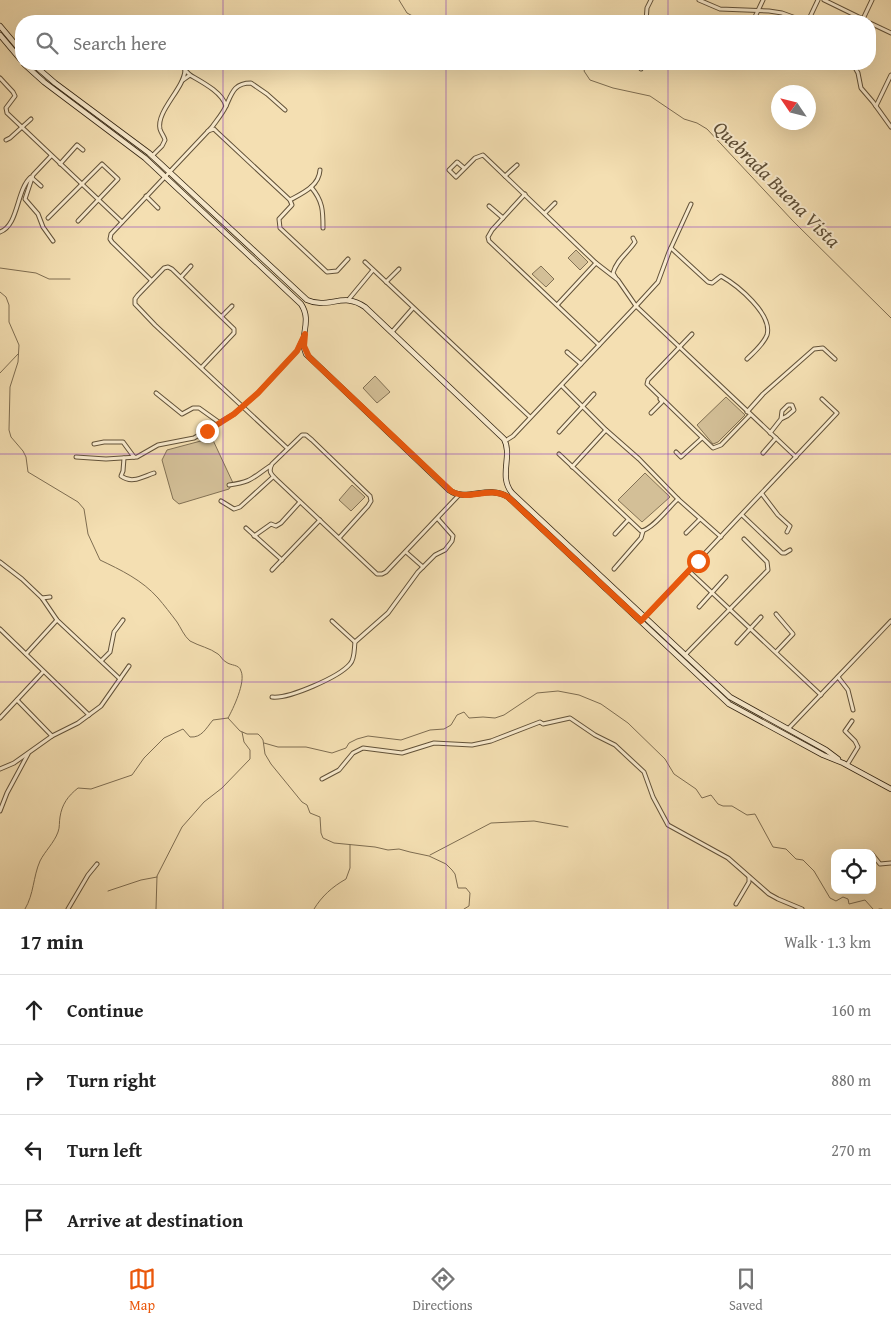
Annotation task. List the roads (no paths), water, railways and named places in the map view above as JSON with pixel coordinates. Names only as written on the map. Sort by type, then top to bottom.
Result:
[{"type":"street","points":[[699,0],[720,9],[759,10],[788,15]]},
{"type":"street","points":[[756,15],[764,0]]},
{"type":"street","points":[[809,15],[818,0]]},
{"type":"street","points":[[824,0],[854,15]]},
{"type":"street","points":[[868,15],[872,0]]},
{"type":"street","points":[[646,15],[649,1]]},
{"type":"street","points":[[0,26],[15,44]]},
{"type":"street","points":[[876,26],[891,33]]},
{"type":"street","points":[[0,35],[15,53]]},
{"type":"street","points":[[31,70],[142,155],[301,304],[307,318],[304,346],[309,357],[449,490],[459,495],[488,492],[508,497],[729,704],[891,789]]},
{"type":"street","points":[[40,70],[152,156],[307,300],[325,304],[348,299],[363,306],[505,441],[508,450],[505,475],[510,490],[733,699],[826,750],[845,764]]},
{"type":"street","points":[[152,156],[166,140],[160,130],[163,113],[183,80],[185,70]]},
{"type":"street","points":[[185,70],[222,98],[226,107]]},
{"type":"street","points":[[856,70],[860,86],[891,128]]},
{"type":"street","points":[[183,80],[190,75]]},
{"type":"street","points":[[876,106],[891,75]]},
{"type":"street","points":[[0,78],[14,92],[15,96],[6,108],[6,113],[122,222]]},
{"type":"street","points":[[151,280],[112,242],[110,239],[111,234],[205,133],[226,107],[234,88],[251,83],[285,110]]},
{"type":"street","points":[[6,140],[31,119]]},
{"type":"street","points":[[205,133],[214,129],[290,200],[292,205],[279,219],[280,228],[327,272],[337,271],[348,259]]},
{"type":"street","points":[[60,164],[77,145],[83,150]]},
{"type":"street","points":[[464,168],[457,162],[449,170],[456,178],[475,158],[483,155],[596,262],[618,280]]},
{"type":"street","points":[[0,232],[6,230],[13,218],[26,182],[51,156]]},
{"type":"street","points":[[48,218],[102,164],[118,179],[78,220]]},
{"type":"street","points":[[506,176],[517,165]]},
{"type":"street","points":[[290,200],[311,187],[316,182],[320,170]]},
{"type":"street","points":[[31,177],[40,186]]},
{"type":"street","points":[[31,177],[25,199],[38,214],[43,227],[53,241]]},
{"type":"street","points":[[311,187],[317,194],[323,208],[323,228]]},
{"type":"street","points":[[524,194],[488,237],[489,241],[599,345]]},
{"type":"street","points":[[146,196],[158,208]]},
{"type":"street","points":[[545,213],[555,203]]},
{"type":"street","points":[[505,441],[514,436],[658,282],[691,204]]},
{"type":"street","points":[[489,206],[503,218]]},
{"type":"street","points":[[633,238],[635,242],[622,256],[613,273],[636,306],[796,457]]},
{"type":"street","points":[[671,248],[708,282],[712,283],[720,276],[727,280],[763,314],[767,324],[766,336],[760,346],[747,359]]},
{"type":"street","points":[[365,262],[530,417]]},
{"type":"street","points":[[557,305],[596,262]]},
{"type":"street","points":[[181,277],[191,266]]},
{"type":"street","points":[[201,368],[234,333],[234,329],[181,277],[168,267],[164,268],[135,299],[135,304],[155,325],[201,368],[287,448]]},
{"type":"street","points":[[386,282],[398,269]]},
{"type":"street","points":[[348,299],[373,270]]},
{"type":"street","points":[[222,316],[232,306]]},
{"type":"street","points":[[392,332],[413,308]]},
{"type":"street","points":[[76,457],[106,459],[134,457],[158,445],[194,438],[220,423],[258,393],[292,358],[305,334]]},
{"type":"street","points":[[692,334],[648,380],[647,384],[713,448],[721,445],[749,414],[763,394],[814,349],[823,348],[835,358]]},
{"type":"street","points":[[567,352],[581,364]]},
{"type":"street","points":[[562,386],[678,499],[721,537]]},
{"type":"street","points":[[156,393],[182,414],[199,408],[220,423]]},
{"type":"street","points":[[559,432],[594,394]]},
{"type":"street","points":[[651,413],[662,402],[659,397]]},
{"type":"street","points":[[641,621],[837,414],[822,399]]},
{"type":"street","points":[[770,433],[781,419],[794,410],[792,405],[788,405],[785,408],[781,419]]},
{"type":"street","points":[[572,467],[606,430]]},
{"type":"street","points":[[229,485],[245,483],[251,480],[271,466],[298,437],[306,435],[370,496],[371,501],[368,506],[339,538]]},
{"type":"street","points":[[676,452],[682,457],[702,438]]},
{"type":"street","points":[[763,452],[776,438]]},
{"type":"street","points":[[94,444],[123,442],[134,457]]},
{"type":"street","points":[[559,454],[643,532]]},
{"type":"street","points":[[124,458],[121,476],[127,480],[136,480],[154,473]]},
{"type":"street","points":[[271,466],[270,473],[273,477],[377,574],[386,572],[459,495]]},
{"type":"street","points":[[221,501],[234,509],[240,507],[273,477]]},
{"type":"street","points":[[762,494],[778,515],[790,526],[787,532]]},
{"type":"street","points":[[614,569],[641,538],[643,532],[678,499]]},
{"type":"street","points":[[254,536],[271,524],[276,526],[300,502]]},
{"type":"street","points":[[742,515],[782,553],[790,550]]},
{"type":"street","points":[[272,697],[280,698],[294,695],[350,665],[353,660],[355,642],[388,613],[423,567],[436,555],[445,550],[452,541],[453,536],[438,519]]},
{"type":"street","points":[[686,533],[700,519]]},
{"type":"street","points":[[272,570],[320,520]]},
{"type":"street","points":[[615,534],[628,520]]},
{"type":"street","points":[[246,528],[282,560]]},
{"type":"street","points":[[685,655],[766,573],[769,567],[763,557],[744,539]]},
{"type":"street","points":[[406,552],[423,567]]},
{"type":"street","points":[[0,562],[42,598],[57,620],[102,660],[120,679]]},
{"type":"street","points":[[689,571],[821,695]]},
{"type":"street","points":[[699,607],[726,577]]},
{"type":"street","points":[[42,598],[50,598]]},
{"type":"street","points":[[776,614],[793,634],[776,652]]},
{"type":"street","points":[[737,643],[761,617]]},
{"type":"street","points":[[26,654],[57,620]]},
{"type":"street","points":[[102,660],[110,652],[114,632],[123,620]]},
{"type":"street","points":[[332,621],[355,642]]},
{"type":"street","points":[[788,729],[891,621]]},
{"type":"street","points":[[0,629],[89,715]]},
{"type":"street","points":[[0,769],[29,753],[52,736],[68,729],[101,706],[129,666]]},
{"type":"street","points":[[0,718],[43,672]]},
{"type":"street","points":[[838,677],[848,690],[853,710]]},
{"type":"street","points":[[16,700],[52,736]]},
{"type":"street","points":[[322,779],[339,770],[352,753],[363,748],[402,753],[434,743],[472,745],[491,741],[540,722],[543,724],[570,718],[595,735],[615,745],[644,772],[652,797],[668,825],[728,858],[769,894],[795,908],[802,909]]},
{"type":"street","points":[[845,764],[858,748],[855,741],[845,731],[852,722]]},
{"type":"street","points":[[0,811],[7,793],[29,753]]},
{"type":"street","points":[[876,859],[880,864],[891,863]]},
{"type":"street","points":[[68,909],[88,875],[97,864]]},
{"type":"street","points":[[736,904],[750,877]]},
{"type":"waterway","name":"Quebrada Buena Vista","points":[[399,0],[407,13],[411,15]]},
{"type":"waterway","name":"Quebrada Buena Vista","points":[[584,70],[590,80],[613,88],[650,96],[684,119],[697,123],[707,129],[793,221],[891,318]]},
{"type":"waterway","points":[[0,268],[36,273],[49,279],[70,279]]},
{"type":"waterway","points":[[0,292],[6,297],[9,305],[9,322],[19,345],[18,362],[10,387],[9,430],[11,437],[26,457],[28,472],[78,502],[84,509],[88,534],[100,560],[131,576],[152,592],[190,641],[215,652],[225,661],[240,669],[242,682],[236,702],[228,718],[240,731],[247,734],[258,734],[261,737],[265,754],[271,764],[302,802],[307,805],[310,813],[320,817],[323,838],[334,843],[388,850],[399,849],[429,856],[446,864],[455,874],[458,888],[466,888],[470,893],[469,906],[464,909]]},
{"type":"waterway","points":[[0,373],[18,354]]},
{"type":"waterway","points":[[264,743],[278,747],[306,747],[332,753],[346,748],[349,743],[357,739],[368,736],[401,740],[430,730],[444,729],[451,725],[457,715],[464,712],[469,718],[495,718],[504,715],[537,693],[558,691],[579,695],[601,704],[628,723],[665,759],[674,774],[696,789],[702,798],[711,795],[718,804],[732,806],[747,815],[755,814],[773,847],[786,849],[796,859],[803,860],[814,871],[830,898],[836,901],[843,897],[848,899],[849,904],[865,900],[873,909]]},
{"type":"waterway","points":[[25,909],[40,861],[58,832],[64,804],[74,791],[78,788],[91,789],[132,775],[144,758],[164,738],[183,729],[190,737],[198,736],[213,720],[228,718]]},
{"type":"waterway","points":[[156,909],[157,876],[182,827],[204,802],[222,788],[250,759],[250,750],[244,742],[242,732]]},
{"type":"waterway","points":[[430,855],[491,823],[534,821],[568,827]]},
{"type":"waterway","points":[[314,909],[328,892],[346,879],[350,868],[350,845]]},
{"type":"waterway","points":[[108,891],[141,880],[157,877]]}]
